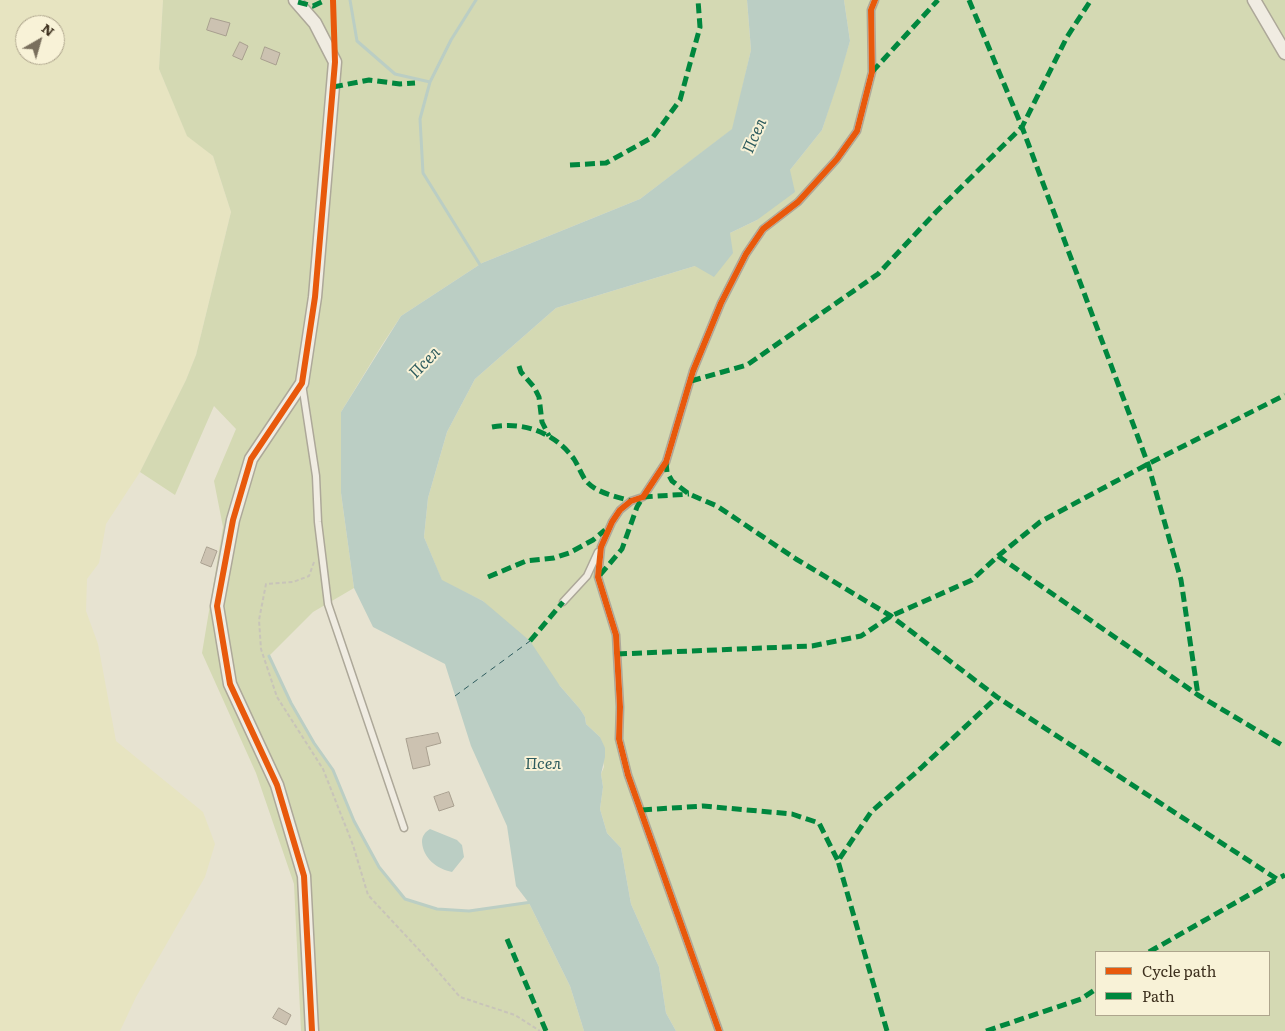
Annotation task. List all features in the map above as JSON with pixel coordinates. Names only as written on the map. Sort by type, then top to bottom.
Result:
[{"type":"street","points":[[295,0],[315,23],[335,62],[315,297],[302,383],[251,459],[233,520],[217,606],[230,684],[277,785],[304,876],[312,1031]]},
{"type":"street","points":[[1254,0],[1285,53]]},
{"type":"lane","points":[[563,602],[586,576],[612,522],[620,510],[631,501],[643,496],[666,462],[693,371],[720,303],[746,254],[763,229],[798,202],[836,159],[857,131],[872,72],[871,10],[876,0]]},
{"type":"lane","points":[[302,383],[316,476],[328,604],[404,828]]},
{"type":"lane","points":[[601,547],[598,577],[616,635],[620,707],[619,739],[628,775],[719,1031]]},
{"type":"path","points":[[321,542],[309,576],[293,582],[266,584],[259,620],[261,649],[277,697],[323,769],[353,845],[368,895],[460,997],[515,1015],[540,1031]]},
{"type":"shaded area","points":[[0,0],[163,0],[159,69],[187,135],[213,156],[231,212],[196,355],[186,380],[140,472],[106,524],[99,563],[87,579],[86,611],[98,644],[116,741],[203,812],[215,844],[205,877],[136,997],[120,1031],[0,1031]]},
{"type":"green space","points":[[163,0],[747,0],[751,50],[733,129],[640,199],[482,263],[401,316],[341,412],[341,493],[354,588],[313,612],[269,656],[291,703],[314,743],[333,770],[354,821],[379,867],[405,899],[437,909],[469,911],[529,903],[570,986],[584,1031],[301,1031],[294,884],[256,773],[202,653],[223,527],[214,481],[236,429],[214,406],[175,495],[140,472],[186,380],[196,355],[231,212],[213,156],[187,136],[159,69]]},
{"type":"green space","points":[[844,0],[1285,0],[1285,1031],[676,1031],[666,1013],[659,967],[631,904],[621,848],[607,833],[600,809],[603,787],[601,774],[604,767],[600,737],[586,724],[585,717],[580,709],[483,601],[442,581],[424,537],[428,498],[447,432],[475,379],[556,308],[695,266],[730,233],[757,220],[790,170],[822,130],[850,41]]},
{"type":"water","name":"Псел","points":[[747,0],[844,0],[850,41],[822,130],[790,170],[795,192],[757,220],[730,233],[733,253],[714,277],[695,266],[556,308],[475,379],[447,432],[428,498],[424,537],[442,580],[483,601],[530,641],[560,686],[580,709],[585,717],[586,724],[600,737],[605,748],[601,774],[603,787],[600,809],[607,833],[621,848],[631,904],[659,967],[666,1013],[676,1031],[584,1031],[570,986],[529,903],[516,886],[507,826],[471,746],[445,664],[373,627],[354,588],[341,493],[341,412],[401,316],[482,263],[640,199],[732,129],[751,50]]},
{"type":"water","points":[[430,829],[457,840],[462,845],[464,857],[452,872],[436,865],[425,853],[422,842],[425,833]]},
{"type":"building","points":[[211,18],[230,23],[226,36],[207,30]]},
{"type":"building","points":[[240,42],[248,46],[242,60],[233,56]]},
{"type":"building","points":[[265,47],[280,53],[276,65],[261,59]]},
{"type":"building","points":[[207,547],[217,551],[211,567],[201,563]]},
{"type":"building","points":[[438,733],[441,743],[426,747],[430,765],[413,769],[406,739]]},
{"type":"building","points":[[449,792],[454,806],[439,811],[434,797]]},
{"type":"building","points":[[279,1008],[291,1015],[286,1025],[273,1018]]},
{"type":"waterway","points":[[350,0],[357,41],[395,74],[430,82],[420,119],[423,173],[482,268]]},
{"type":"waterway","points":[[430,82],[451,40],[476,0]]},
{"type":"waterway","points":[[269,656],[291,703],[314,743],[333,770],[354,821],[379,867],[405,899],[437,909],[469,911],[532,902]]},
{"type":"ferry route","points":[[455,696],[530,641]]},
{"type":"marked path","points":[[298,2],[313,6],[326,0]]},
{"type":"marked path","points":[[570,165],[606,163],[653,137],[680,100],[700,27],[698,0]]},
{"type":"marked path","points":[[872,72],[938,0]]},
{"type":"marked path","points":[[969,0],[1022,127],[1148,464],[1181,580],[1198,695]]},
{"type":"marked path","points":[[691,381],[747,365],[878,274],[936,212],[1022,127],[1067,37],[1091,0]]},
{"type":"marked path","points":[[333,87],[369,80],[400,84],[415,83]]},
{"type":"marked path","points":[[519,366],[521,372],[534,387],[539,397],[542,422],[549,436]]},
{"type":"marked path","points":[[617,654],[812,646],[861,636],[891,616],[972,580],[1040,522],[1148,464],[1285,395]]},
{"type":"marked path","points":[[492,427],[516,426],[538,431],[548,436],[558,442],[574,459],[582,475],[592,486],[608,494],[631,501]]},
{"type":"marked path","points":[[666,462],[667,472],[672,481],[689,494],[717,506],[796,559],[891,616],[997,697],[1277,879],[1285,875]]},
{"type":"marked path","points":[[600,575],[622,549],[637,507],[643,497],[689,494]]},
{"type":"marked path","points":[[488,577],[526,561],[554,558],[569,553],[593,540],[605,530]]},
{"type":"marked path","points":[[998,556],[1198,695],[1285,747]]},
{"type":"marked path","points":[[530,641],[563,602]]},
{"type":"marked path","points":[[887,1031],[838,861],[871,812],[997,697]]},
{"type":"marked path","points":[[642,810],[703,806],[792,814],[819,823],[838,861]]},
{"type":"marked path","points":[[1151,951],[1277,879]]},
{"type":"marked path","points":[[507,939],[546,1031]]},
{"type":"marked path","points":[[986,1031],[1081,999],[1095,990]]},
{"type":"cycle path","points":[[312,1031],[304,876],[277,785],[230,684],[217,606],[233,520],[251,459],[302,383],[315,297],[335,62],[333,0]]},
{"type":"cycle path","points":[[719,1031],[628,775],[619,739],[620,707],[616,635],[598,577],[601,547],[612,522],[620,510],[631,501],[643,497],[666,462],[693,371],[721,303],[746,254],[763,229],[798,202],[837,159],[857,131],[872,72],[871,10],[875,0]]}]
